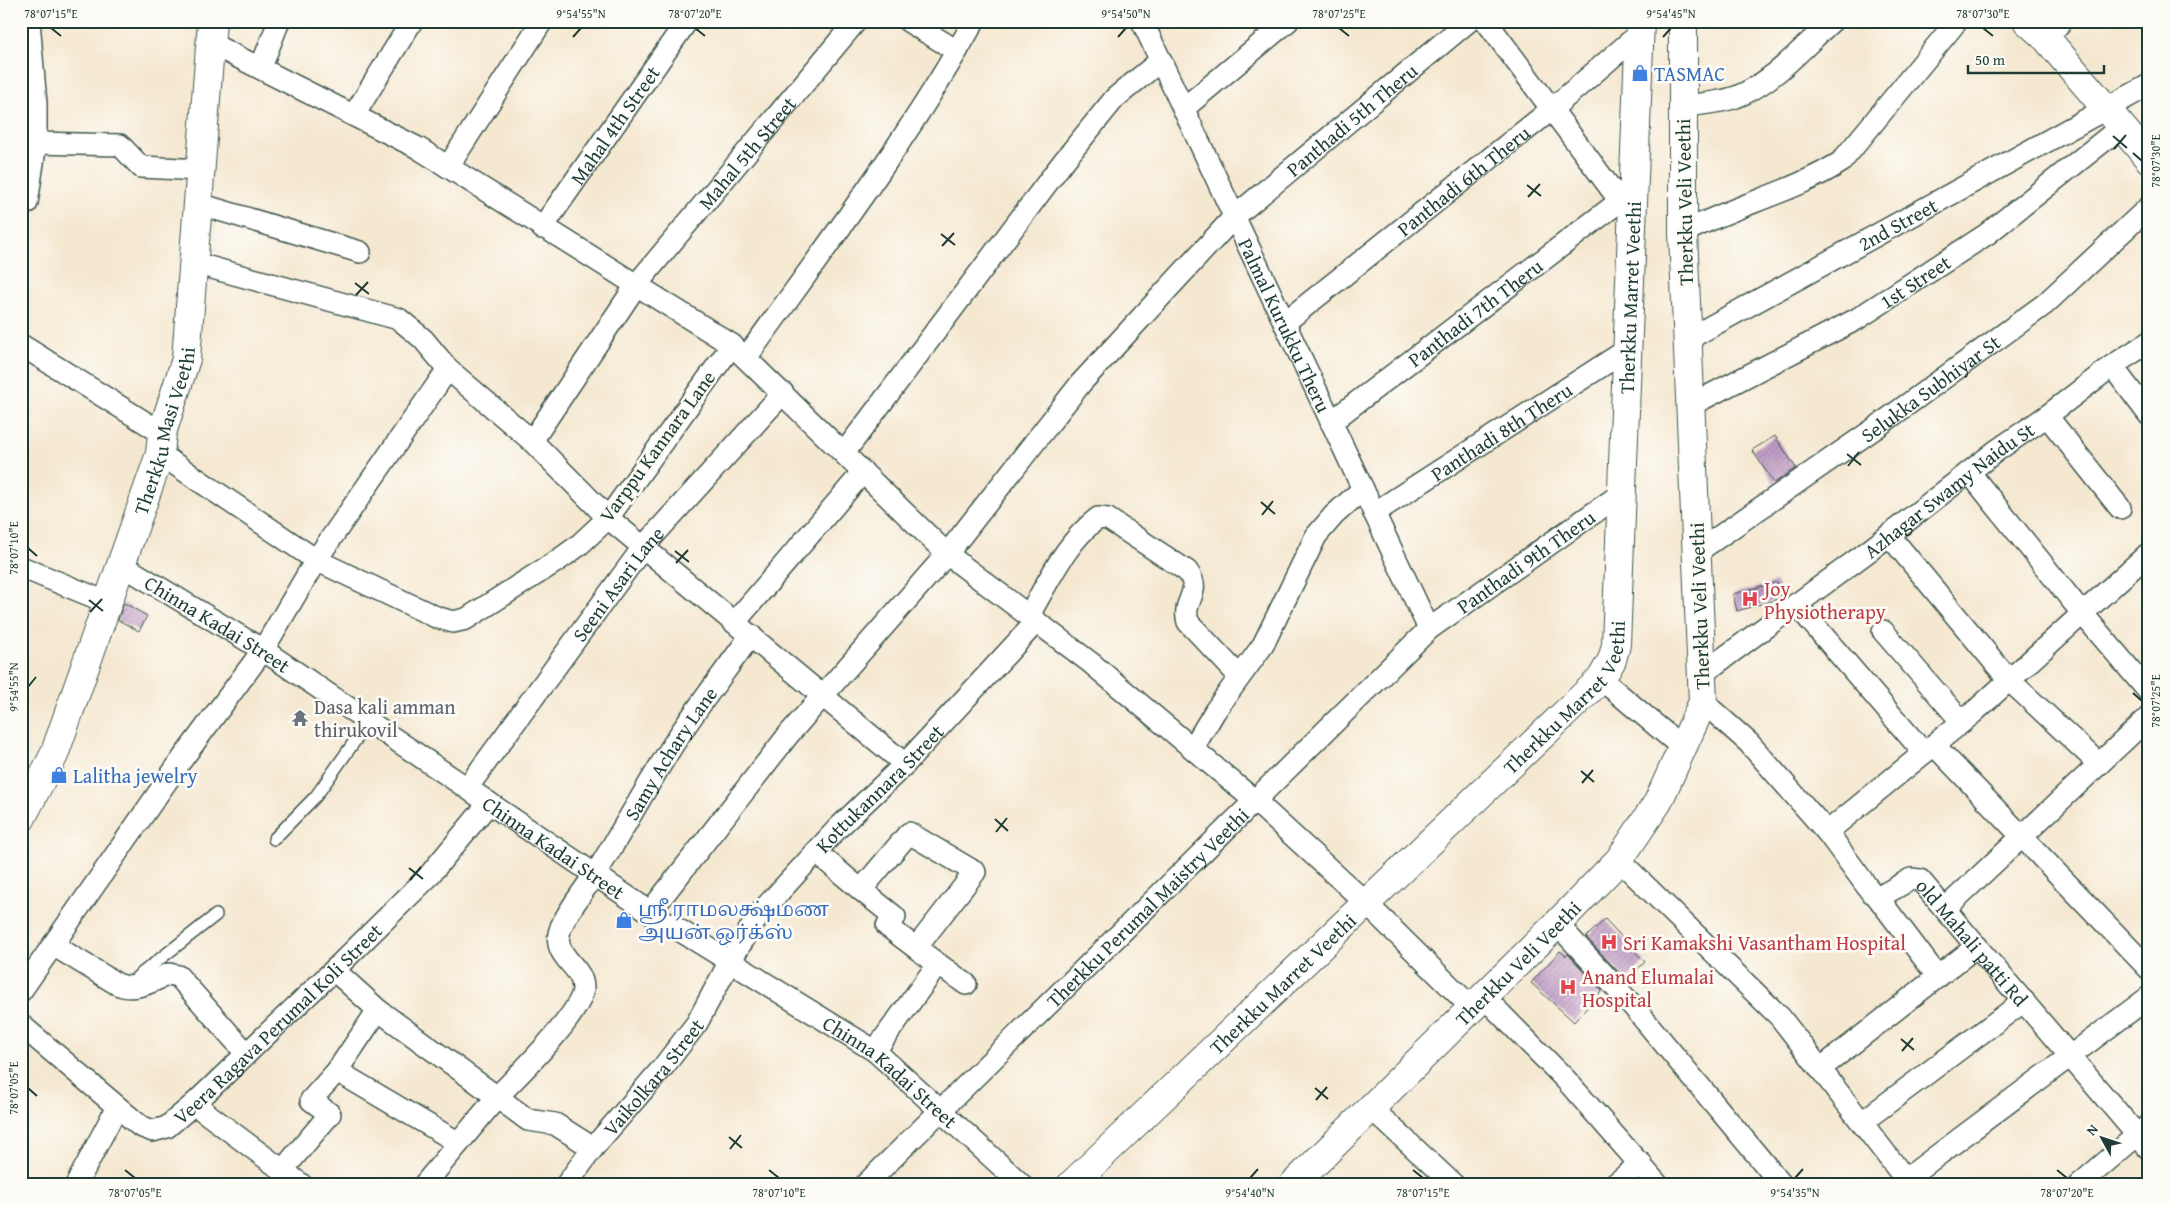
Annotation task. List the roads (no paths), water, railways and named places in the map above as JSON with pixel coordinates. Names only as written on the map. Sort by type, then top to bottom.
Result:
[{"type":"main road","name":"Therkku Veli Veethi","points":[[1293,1185],[1478,1003],[1619,860],[1658,802],[1684,749],[1703,702],[1683,232],[1683,21]]},
{"type":"main road","points":[[2045,27],[2113,118],[2149,159]]},
{"type":"main road","name":"Therkku Marret Veethi","points":[[1071,1185],[1365,902],[1601,679],[1612,660],[1616,645],[1628,349],[1627,201],[1640,28]]},
{"type":"main road","name":"Therkku Masi Veethi","points":[[21,819],[54,755],[106,602],[122,565],[186,359],[202,170],[211,32]]},
{"type":"street","points":[[27,203],[36,143],[36,104],[29,21]]},
{"type":"street","points":[[261,67],[279,21]]},
{"type":"street","points":[[354,115],[412,21]]},
{"type":"street","points":[[448,167],[542,21]]},
{"type":"street","name":"Mahal 4th Street","points":[[542,228],[687,21]]},
{"type":"street","name":"Mahal 5th Street","points":[[532,441],[637,284],[856,21]]},
{"type":"street","points":[[908,21],[957,51]]},
{"type":"street","name":"Varppu Kannara Lane","points":[[21,345],[161,444],[316,560],[436,617],[453,622],[466,619],[557,561],[578,546],[608,518],[862,197],[957,51],[974,21]]},
{"type":"street","name":"Palmal Kurukku Theru","points":[[1142,21],[1429,629]]},
{"type":"street","points":[[1183,109],[1288,21]]},
{"type":"street","name":"Panthadi 5th Theru","points":[[650,912],[783,742],[947,554],[1081,383],[1234,217],[1469,21]]},
{"type":"street","points":[[1486,21],[1552,110],[1627,201]]},
{"type":"street","points":[[1683,106],[1735,97],[1752,89],[1779,69],[1832,21]]},
{"type":"street","points":[[1683,232],[1820,175],[1841,162],[1957,21]]},
{"type":"street","name":"Panthadi 6th Theru","points":[[1284,324],[1552,110],[1640,28]]},
{"type":"street","points":[[211,32],[261,67],[418,148],[542,228],[637,284],[739,351],[947,554],[1091,663],[1193,748],[1255,801],[1566,1081],[1641,1163],[1658,1185]]},
{"type":"street","points":[[844,453],[1115,98],[1160,61]]},
{"type":"street","points":[[2113,118],[2149,85]]},
{"type":"street","name":"2nd Street","points":[[1688,339],[2113,118]]},
{"type":"street","name":"1st Street","points":[[1691,405],[1857,319],[1987,234],[2113,118]]},
{"type":"street","points":[[36,143],[120,145],[141,166],[202,170]]},
{"type":"street","name":"Panthadi 7th Theru","points":[[1331,422],[1627,201]]},
{"type":"street","points":[[199,204],[360,252]]},
{"type":"street","name":"Selukka Subhiyar St","points":[[1697,552],[1874,429],[2045,304],[2149,207]]},
{"type":"street","points":[[194,263],[399,319],[422,339],[448,370],[532,441],[608,518],[905,764]]},
{"type":"street","name":"Azhagar Swamy Naidu St","points":[[1702,674],[1889,535],[1969,472],[2112,366],[2149,342]]},
{"type":"street","name":"Panthadi 8th Theru","points":[[1374,513],[1628,349]]},
{"type":"street","points":[[2112,366],[2149,415]]},
{"type":"street","points":[[21,991],[180,762],[263,650],[316,560],[448,370]]},
{"type":"street","name":"Seeni Asari Lane","points":[[467,788],[644,546],[783,393]]},
{"type":"street","points":[[2047,416],[2120,508]]},
{"type":"street","name":"Samy Achary Lane","points":[[424,1185],[497,1097],[566,1022],[579,1002],[583,988],[579,975],[561,951],[560,933],[562,925],[596,875],[743,628],[862,472]]},
{"type":"street","points":[[1969,472],[2082,613],[2149,692]]},
{"type":"street","points":[[1193,748],[1263,644],[1316,536],[1334,515],[1363,489]]},
{"type":"street","name":"Panthadi 9th Theru","points":[[1429,629],[1622,493]]},
{"type":"street","name":"Kottukannara Street","points":[[730,961],[761,912],[816,852],[905,764],[1032,618],[1069,545],[1080,532],[1098,518],[1108,519],[1187,571],[1194,580],[1195,587],[1185,614],[1188,622],[1240,676]]},
{"type":"street","points":[[1889,535],[2010,680],[2099,764]]},
{"type":"street","points":[[1827,832],[1962,722],[2149,553]]},
{"type":"street","name":"Chinna Kadai Street","points":[[122,565],[263,650],[650,912],[875,1051],[1022,1184]]},
{"type":"street","points":[[21,568],[106,602]]},
{"type":"street","points":[[1796,604],[1929,749],[2022,836],[2149,969]]},
{"type":"street","name":"Therkku Perumal Maistry Veethi","points":[[865,1185],[1429,629]]},
{"type":"street","points":[[1883,631],[1962,722]]},
{"type":"street","points":[[1601,679],[1684,749]]},
{"type":"street","points":[[1703,702],[1749,743],[1827,832],[1866,888],[1876,895],[1938,977]]},
{"type":"street","points":[[1946,908],[2149,717]]},
{"type":"street","name":"Veera Ragava Perumal Koli Street","points":[[21,1025],[140,1126],[153,1132],[167,1126],[194,1104],[427,878],[489,803]]},
{"type":"street","points":[[861,890],[909,833],[974,872],[916,948]]},
{"type":"street","points":[[816,852],[895,917],[887,926],[966,984]]},
{"type":"street","points":[[1619,860],[1780,1017],[1908,1182],[2149,997]]},
{"type":"street","name":"old Mahali patti Rd","points":[[1876,895],[1881,896],[1915,878],[1946,908],[2070,1056],[2145,1137]]},
{"type":"street","points":[[1557,924],[1632,1005],[1782,1185]]},
{"type":"street","points":[[53,945],[117,984],[127,988],[136,987],[169,974],[178,976],[246,1053]]},
{"type":"street","points":[[1820,1069],[1977,946]]},
{"type":"street","name":"Vaikolkara Street","points":[[566,1185],[593,1148],[664,1066],[697,1023],[730,961]]},
{"type":"street","points":[[875,1051],[938,964]]},
{"type":"street","points":[[334,970],[378,1010],[528,1120],[555,1124],[593,1148]]},
{"type":"street","points":[[1862,1122],[2024,1001]]},
{"type":"street","points":[[282,1171],[330,1114],[311,1100],[337,1071],[378,1010]]},
{"type":"street","points":[[337,1071],[459,1143]]},
{"type":"street","points":[[194,1104],[302,1185]]},
{"type":"street","points":[[76,1185],[117,1108]]},
{"type":"street","points":[[1371,1108],[1454,1185]]},
{"type":"street","points":[[2079,1185],[2145,1137]]},
{"type":"street","points":[[1614,1185],[1641,1163]]},
{"type":"lane","points":[[274,839],[316,796],[369,721]]},
{"type":"lane","points":[[136,987],[137,977],[216,914]]},
{"type":"place","name":"TASMAC","points":[[1640,73]]},
{"type":"place","name":"Joy Physiotherapy","points":[[1750,599]]},
{"type":"place","name":"Dasa kali amman thirukovil","points":[[300,718]]},
{"type":"place","name":"Lalitha jewelry","points":[[59,775]]},
{"type":"place","name":"ஶ்ரீ ராமலக்ஷ்மண அயன் ஒர்க்ஸ்","points":[[624,920]]},
{"type":"place","name":"Sri Kamakshi Vasantham Hospital","points":[[1609,942]]},
{"type":"place","name":"Anand Elumalai Hospital","points":[[1568,987]]}]
